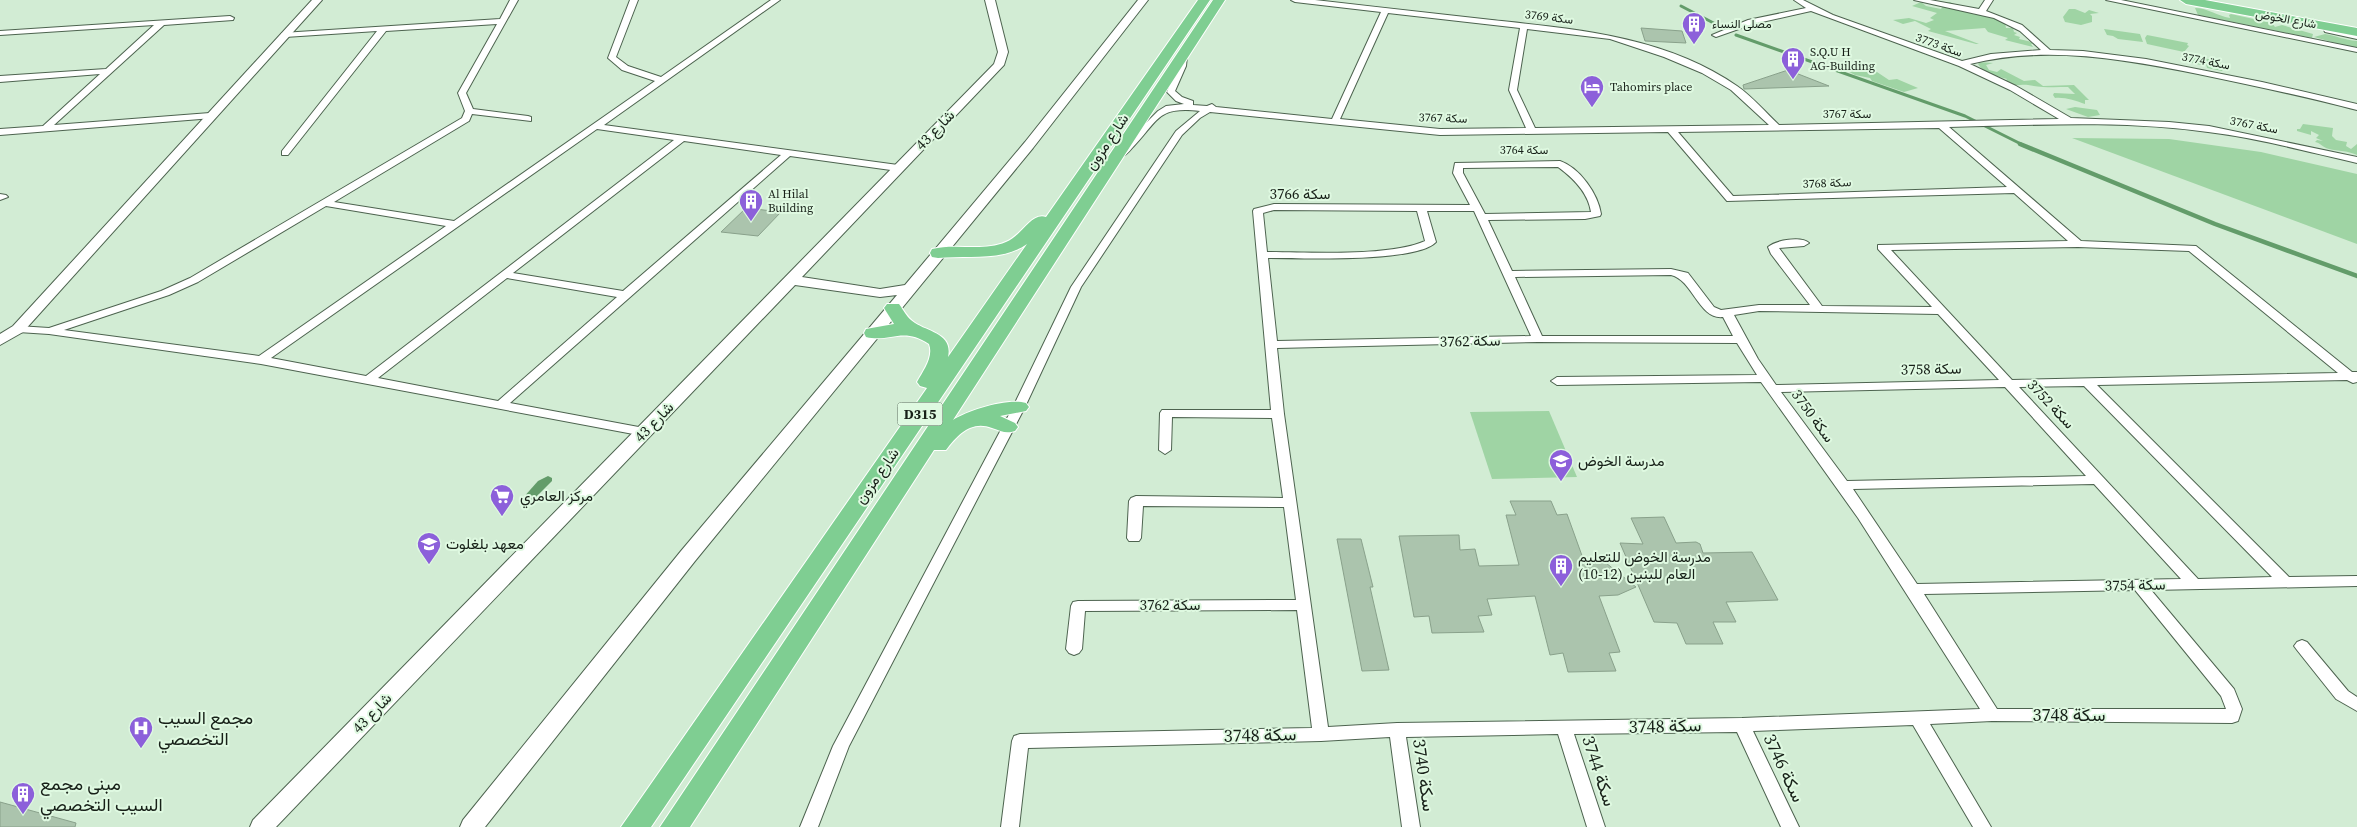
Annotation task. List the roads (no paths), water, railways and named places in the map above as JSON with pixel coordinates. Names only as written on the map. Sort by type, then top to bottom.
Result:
[{"type":"main road","name":"شارع مزون","points":[[634,827],[1204,0]]},
{"type":"main road","name":"شارع مزون","points":[[674,827],[1219,0]]},
{"type":"main road","points":[[1200,28],[1230,0]]},
{"type":"main road","name":"شارع الخوض","points":[[2200,1],[2357,27]]},
{"type":"main road","name":"شارع الخوض","points":[[2200,1],[2357,32]]},
{"type":"main road","points":[[938,253],[1005,248],[1024,239],[1079,168],[1096,158]]},
{"type":"main road","points":[[951,236],[960,244],[974,250]]},
{"type":"main road","points":[[893,308],[900,320],[915,330]]},
{"type":"main road","points":[[873,333],[890,330],[915,330],[925,333],[937,342],[942,353],[941,360],[890,438],[883,455],[879,474]]},
{"type":"main road","points":[[870,532],[892,514],[909,495],[948,432],[957,425],[969,420],[993,412],[1019,407]]},
{"type":"main road","points":[[969,420],[995,421],[1008,428]]},
{"type":"street","points":[[0,340],[18,330],[317,0]]},
{"type":"street","points":[[49,331],[164,293],[194,280],[466,119],[469,111],[462,93],[514,0]]},
{"type":"street","points":[[634,0],[612,58],[625,68],[662,80]]},
{"type":"street","points":[[261,360],[776,0]]},
{"type":"street","name":"شارع 43","points":[[261,827],[999,65],[1003,52],[990,0]]},
{"type":"street","points":[[471,827],[682,563],[951,236],[1029,145],[1143,0]]},
{"type":"street","name":"سكة 3769","points":[[1294,0],[1607,36],[1638,45],[1714,76],[1739,92],[1776,127]]},
{"type":"street","name":"سكة 3773","points":[[1798,0],[1812,9],[1853,26],[1962,64],[2013,88],[2068,121]]},
{"type":"street","points":[[1918,0],[1980,13],[2020,28],[2048,52]]},
{"type":"street","points":[[1980,13],[1989,0]]},
{"type":"street","points":[[2110,0],[2357,50]]},
{"type":"street","points":[[2187,15],[2200,1],[2357,36]]},
{"type":"street","points":[[1716,35],[1756,20],[1812,9]]},
{"type":"street","points":[[1335,122],[1386,10]]},
{"type":"street","points":[[0,33],[230,18]]},
{"type":"street","points":[[285,35],[501,21]]},
{"type":"street","points":[[44,129],[161,23]]},
{"type":"street","points":[[1524,25],[1513,90],[1532,131]]},
{"type":"street","points":[[285,153],[383,29]]},
{"type":"street","name":"سكة 3774","points":[[1962,64],[1984,58],[2048,52],[2152,63],[2272,86],[2357,107]]},
{"type":"street","points":[[1183,56],[1182,66],[1171,89],[1172,94],[1184,101],[1212,107]]},
{"type":"street","points":[[0,79],[108,71]]},
{"type":"street","points":[[1116,158],[1132,145],[1160,111],[1180,106],[1212,107]]},
{"type":"street","points":[[809,827],[841,746],[1019,407],[1076,287],[1180,133],[1197,116],[1212,107]]},
{"type":"street","name":"سكة 3767","points":[[1212,107],[1335,122],[1440,132],[2068,121],[2169,125],[2210,129],[2357,160]]},
{"type":"street","points":[[469,111],[528,119]]},
{"type":"street","points":[[0,132],[210,116]]},
{"type":"street","points":[[1940,124],[2078,244],[2192,248],[2355,378]]},
{"type":"street","points":[[595,126],[898,168]]},
{"type":"street","name":"سكة 3768","points":[[1671,129],[1730,199],[2016,190]]},
{"type":"street","points":[[368,380],[682,138]]},
{"type":"street","points":[[500,405],[788,153]]},
{"type":"street","name":"سكة 3764","points":[[1480,212],[1585,216],[1596,214],[1596,206],[1574,173],[1560,164],[1458,165],[1458,173],[1480,212],[1538,339]]},
{"type":"street","points":[[324,203],[456,224]]},
{"type":"street","name":"سكة 3766","points":[[1271,344],[1258,211],[1264,208],[1421,208],[1480,212]]},
{"type":"street","points":[[1263,255],[1386,252],[1422,248],[1431,242],[1421,208]]},
{"type":"street","points":[[1804,243],[1780,244],[1773,247],[1776,254],[1818,309]]},
{"type":"street","name":"سكة 3752","points":[[2078,244],[1882,247],[2194,584]]},
{"type":"street","points":[[1507,274],[1671,272],[1684,275],[1714,313],[1727,313],[1748,309],[1940,311]]},
{"type":"street","points":[[505,274],[626,295]]},
{"type":"street","points":[[792,280],[880,293],[909,289]]},
{"type":"street","points":[[880,293],[893,308]]},
{"type":"street","name":"سكة 3750","points":[[1727,313],[1740,340],[1843,485],[1913,589],[1992,715]]},
{"type":"street","points":[[18,330],[49,331],[261,360],[644,432]]},
{"type":"street","name":"سكة 3762","points":[[1271,344],[1538,339],[1740,340]]},
{"type":"street","points":[[1271,344],[1278,414],[1321,734]]},
{"type":"street","name":"سكة 3758","points":[[1558,381],[2009,384],[2355,378]]},
{"type":"street","points":[[2088,382],[2286,583]]},
{"type":"street","points":[[1165,450],[1166,413],[1278,414]]},
{"type":"street","points":[[1843,485],[2098,480]]},
{"type":"street","points":[[1134,538],[1136,501],[1290,503]]},
{"type":"street","name":"سكة 3754","points":[[1913,589],[2357,581]]},
{"type":"street","name":"سكة 3748","points":[[1010,827],[1020,741],[1321,734],[1397,730],[1742,725],[1992,715],[2232,716],[2234,709],[2228,693],[2139,585]]},
{"type":"street","name":"سكة 3762","points":[[1074,649],[1078,606],[1304,604]]},
{"type":"street","points":[[2302,646],[2342,695],[2357,705]]},
{"type":"street","points":[[1918,719],[1982,827]]},
{"type":"street","name":"سكة 3746","points":[[1742,725],[1790,827]]},
{"type":"street","name":"سكة 3744","points":[[1564,728],[1596,827]]},
{"type":"street","name":"سكة 3740","points":[[1397,730],[1411,827]]},
{"type":"waterway","points":[[1681,6],[1725,29]]},
{"type":"waterway","points":[[1736,35],[1965,116],[2023,145]]},
{"type":"waterway","points":[[2020,144],[2215,224],[2357,276]]},
{"type":"place","name":"مصلى النساء","points":[[1694,45]]},
{"type":"place","name":"S.Q.U H AG-Building","points":[[1793,80]]},
{"type":"place","name":"Tahomirs place","points":[[1592,108]]},
{"type":"place","name":"Al Hilal Building","points":[[751,222]]},
{"type":"place","name":"مدرسة الخوض","points":[[1561,482]]},
{"type":"place","name":"مركز العامري","points":[[502,517]]},
{"type":"place","name":"معهد بلغلوت","points":[[429,565]]},
{"type":"place","name":"مدرسة الخوض للتعليم العام للبنين (12-10)","points":[[1561,587]]},
{"type":"place","name":"مجمع السيب التخصصي","points":[[141,749]]},
{"type":"place","name":"مبنى مجمع السيب التخصصي","points":[[23,815]]}]
